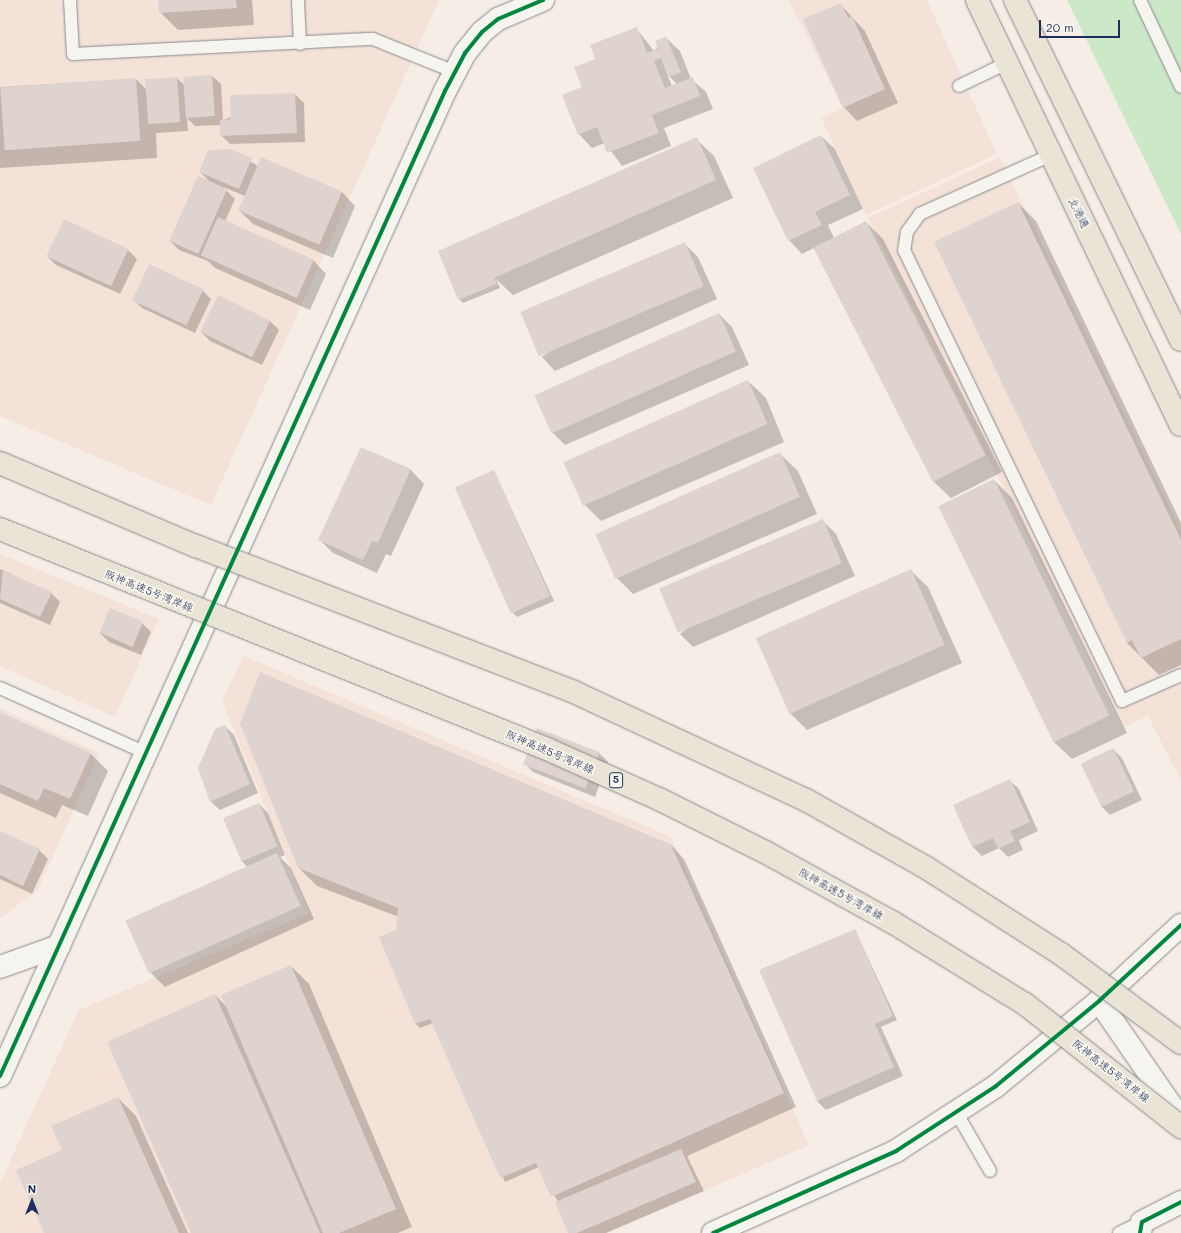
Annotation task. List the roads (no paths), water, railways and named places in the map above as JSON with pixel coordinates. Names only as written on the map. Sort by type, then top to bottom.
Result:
[{"type":"main road","name":"北港通","points":[[977,0],[1181,425]]},
{"type":"main road","points":[[1015,0],[1181,340]]},
{"type":"main road","points":[[0,463],[196,546],[574,692],[806,800],[925,867],[1054,950],[1181,1043]]},
{"type":"main road","name":"阪神高速5号湾岸線","points":[[0,529],[547,749],[659,798],[765,852],[892,922],[1025,1004],[1181,1127]]},
{"type":"street","points":[[0,1076],[455,72],[482,32],[498,19],[543,0]]},
{"type":"street","points":[[713,1233],[896,1150],[996,1086],[1099,1001],[1181,925]]},
{"type":"street","points":[[0,967],[59,946]]},
{"type":"street","points":[[1099,1001],[1181,1120]]},
{"type":"street","points":[[1141,1228],[1181,1202]]},
{"type":"lane","points":[[70,0],[73,54],[300,44],[373,39],[455,72]]},
{"type":"lane","points":[[298,0],[300,44]]},
{"type":"lane","points":[[1140,0],[1181,87]]},
{"type":"lane","points":[[959,86],[1007,63]]},
{"type":"lane","points":[[1051,155],[920,214],[907,232],[904,250],[1122,701],[1181,676]]},
{"type":"lane","points":[[0,688],[146,753]]},
{"type":"lane","points":[[956,1112],[990,1172]]},
{"type":"lane","points":[[1119,1233],[1141,1228]]}]
